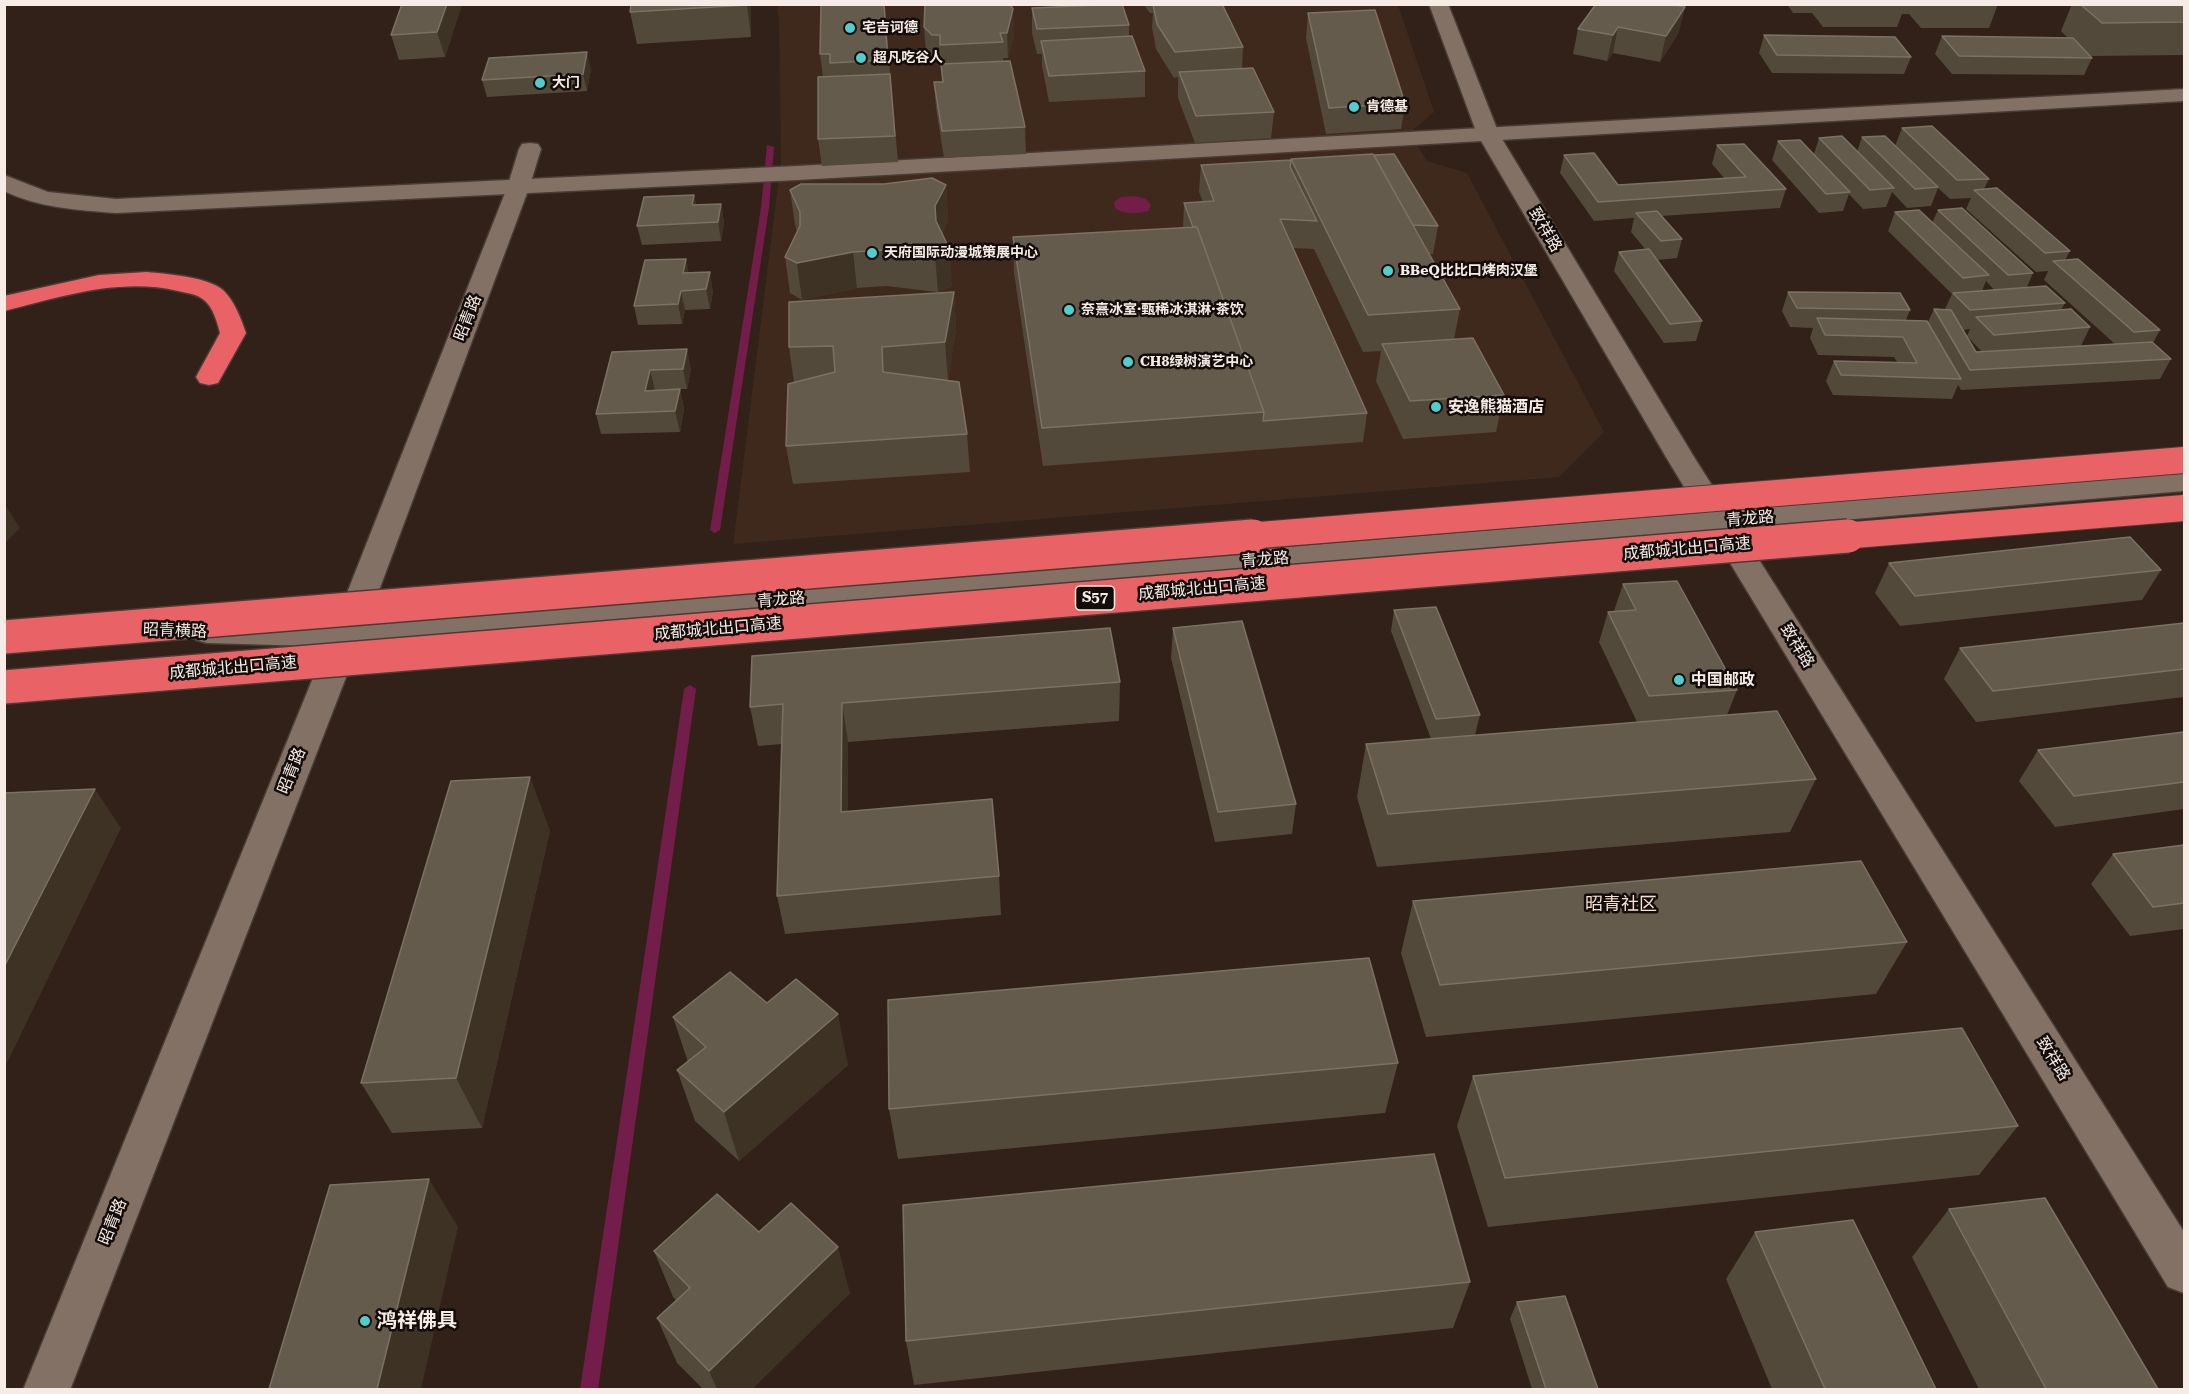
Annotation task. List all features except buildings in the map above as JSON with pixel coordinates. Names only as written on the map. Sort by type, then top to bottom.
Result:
[{"type":"highway","points":[[4,304],[70,286],[131,279],[180,283],[213,293],[233,333],[209,377]]},
{"type":"highway","points":[[4,637],[2184,460]]},
{"type":"highway","name":"成都城北出口高速","points":[[4,687],[2184,508]]},
{"type":"street","name":"致祥路","points":[[1438,4],[1488,134],[1720,522],[2184,1272]]},
{"type":"street","points":[[4,182],[25,194],[66,203],[116,206],[745,176],[2184,95]]},
{"type":"street","name":"昭青路","points":[[46,1389],[346,636],[518,188],[530,148]]},
{"type":"street","name":"青龙路","points":[[346,636],[2184,482]]},
{"type":"street","name":"昭青横路","points":[[4,626],[346,636]]},
{"type":"shaded area","points":[[777,5],[1398,5],[1434,112],[1410,133],[1427,161],[1467,173],[1604,432],[1559,477],[733,544],[781,160]]},
{"type":"shaded area","points":[[1135,196],[1146,199],[1151,205],[1148,211],[1131,213],[1115,208],[1114,202],[1121,197]]},
{"type":"waterway","points":[[715,530],[765,208],[770,147]]},
{"type":"waterway","points":[[589,1390],[690,689]]},
{"type":"place","name":"宅吉诃德","points":[[850,28]]},
{"type":"place","name":"超凡吃谷人","points":[[861,58]]},
{"type":"place","name":"大门","points":[[540,83]]},
{"type":"place","name":"肯德基","points":[[1354,107]]},
{"type":"place","name":"天府国际动漫城策展中心","points":[[872,253]]},
{"type":"place","name":"BBeQ比比口烤肉汉堡","points":[[1388,271]]},
{"type":"place","name":"奈熹冰室·甄稀冰淇淋·茶饮","points":[[1069,310]]},
{"type":"place","name":"CH8绿树演艺中心","points":[[1128,362]]},
{"type":"place","name":"安逸熊猫酒店","points":[[1436,407]]},
{"type":"place","name":"中国邮政","points":[[1679,680]]},
{"type":"place","name":"鸿祥佛具","points":[[365,1321]]},
{"type":"district","name":"昭青社区","points":[[1621,905]]}]
